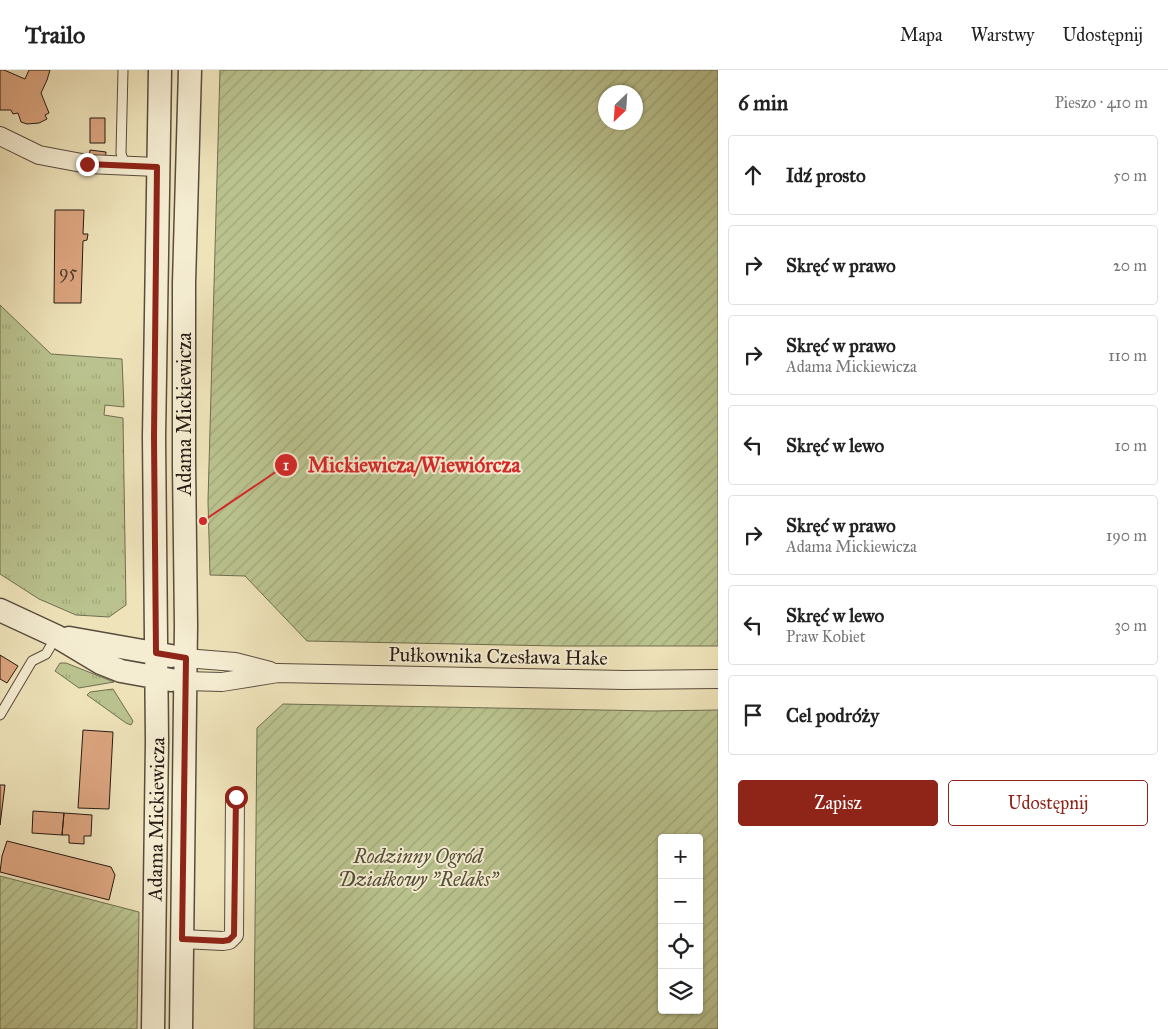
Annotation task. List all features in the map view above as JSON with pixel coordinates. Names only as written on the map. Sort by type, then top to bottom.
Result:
[{"type":"street","name":"Adama Mickiewicza","points":[[153,1029],[157,741],[154,437],[160,70]]},
{"type":"street","name":"Adama Mickiewicza","points":[[181,1029],[186,658],[184,284],[190,70]]},
{"type":"street","points":[[0,136],[39,155],[87,164],[157,167]]},
{"type":"street","points":[[0,610],[56,636],[101,663],[121,671],[156,679],[185,681]]},
{"type":"street","points":[[56,636],[186,658]]},
{"type":"street","name":"Pułkownika Czesława Hake","points":[[186,658],[235,662],[278,673]]},
{"type":"street","name":"Pułkownika Czesława Hake","points":[[185,681],[222,682],[278,673],[625,680],[718,679]]},
{"type":"street","points":[[157,741],[184,741]]},
{"type":"street","points":[[182,939],[223,941],[229,940],[234,935],[236,797]]},
{"type":"lane","points":[[123,70],[121,153],[125,166]]},
{"type":"lane","points":[[0,715],[32,661],[46,654],[56,636]]},
{"type":"green space","points":[[220,70],[718,70],[718,646],[558,646],[307,641],[245,576],[210,575],[208,501]]},
{"type":"green space","points":[[0,305],[51,354],[122,359],[124,407],[105,405],[104,415],[123,418],[126,605],[109,617],[76,615],[39,599],[0,574]]},
{"type":"green space","points":[[60,663],[66,663],[114,682],[79,688],[55,671]]},
{"type":"green space","points":[[113,689],[133,721],[131,725],[87,695],[90,692]]},
{"type":"green space","name":"Rodzinny Ogród Działkowy \"Relaks\"","points":[[283,704],[653,711],[718,710],[718,1029],[254,1029],[257,728]]},
{"type":"green space","points":[[0,876],[139,912],[137,1029],[0,1029]]},
{"type":"building","points":[[0,70],[25,79],[29,70],[50,70],[41,93],[49,113],[45,115],[47,119],[39,123],[27,124],[21,122],[18,113],[13,114],[11,110],[0,110]]},
{"type":"building","points":[[90,118],[105,118],[105,143],[90,143]]},
{"type":"building","points":[[90,150],[106,152],[105,161],[89,159]]},
{"type":"building","points":[[55,210],[84,210],[83,234],[88,234],[87,240],[83,241],[81,303],[54,303]]},
{"type":"building","points":[[0,655],[18,666],[7,683],[0,679]]},
{"type":"building","points":[[83,730],[113,732],[109,809],[78,808]]},
{"type":"building","points":[[0,785],[5,785],[0,825]]},
{"type":"building","points":[[33,811],[64,813],[62,835],[32,833]]},
{"type":"building","points":[[64,813],[92,815],[91,836],[84,836],[84,844],[69,843],[69,835],[62,835]]},
{"type":"building","points":[[7,841],[111,867],[115,875],[109,900],[0,872],[2,856]]},
{"type":"place","name":"Mickiewicza/Wiewiórcza","points":[[203,521]]},
{"type":"route","points":[[87,164],[157,167],[154,437],[156,653],[186,658],[182,939],[223,941],[229,940],[234,935],[236,797]]}]
